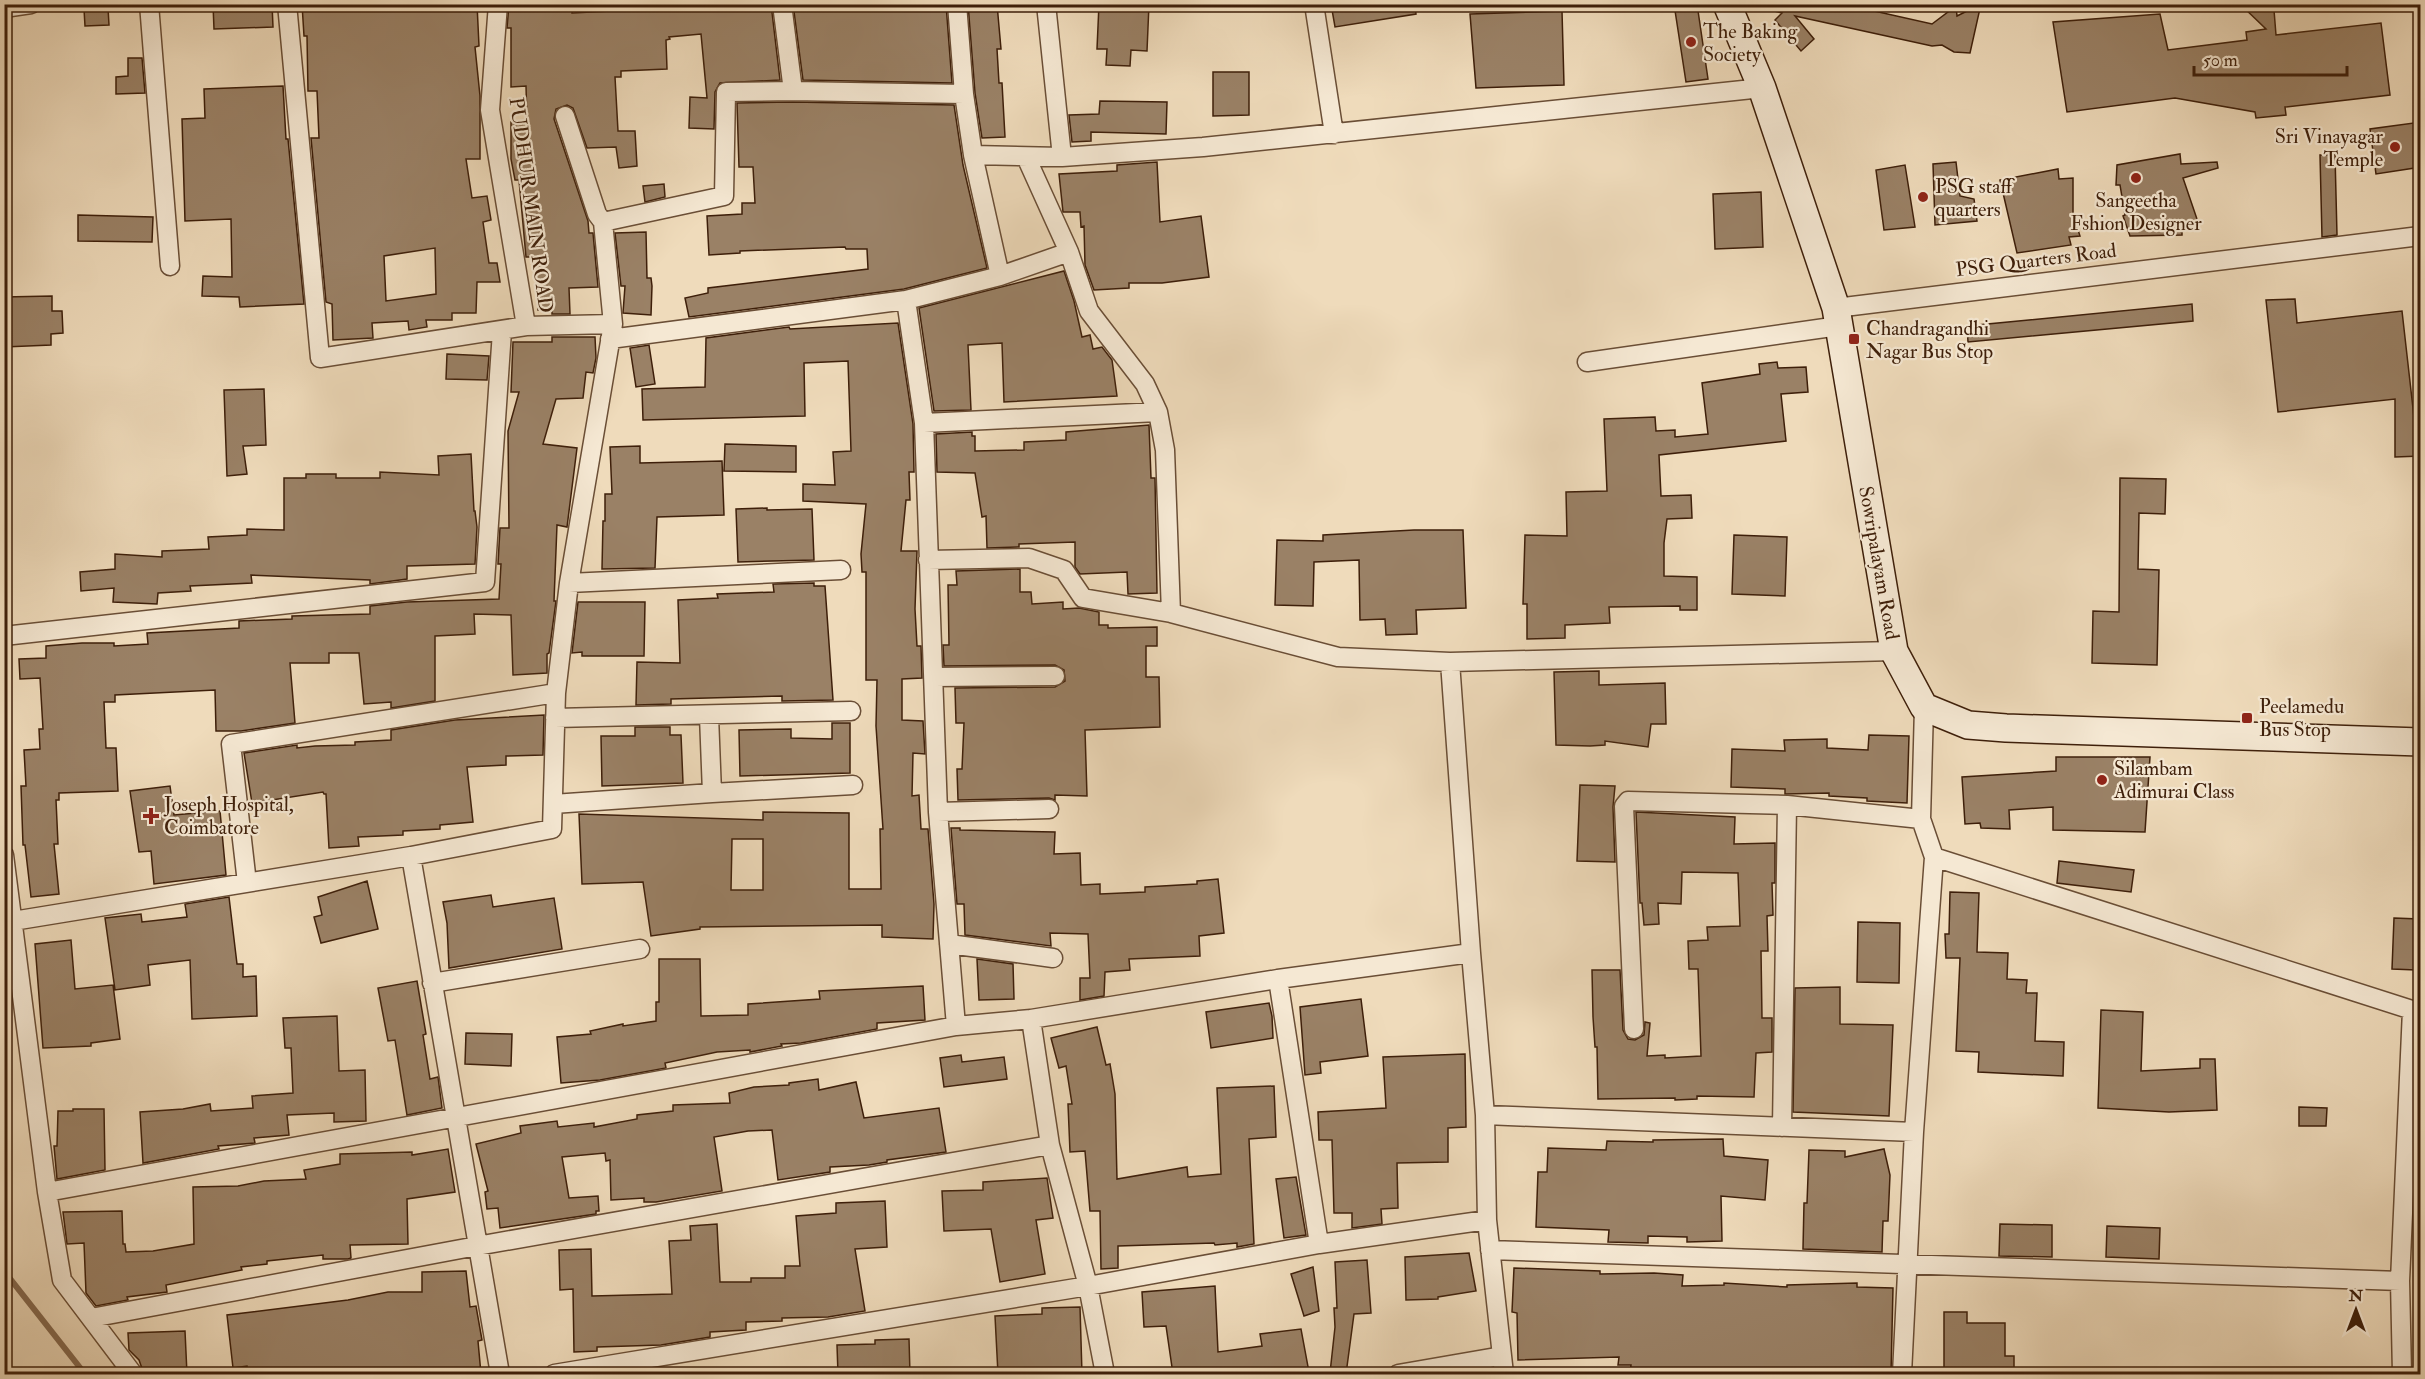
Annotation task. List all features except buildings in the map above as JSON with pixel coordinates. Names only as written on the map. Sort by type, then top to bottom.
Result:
[{"type":"street","points":[[4,8],[31,4]]},
{"type":"street","points":[[149,4],[170,266]]},
{"type":"street","points":[[287,4],[320,358],[514,328],[612,331],[906,300],[1000,276],[1069,252]]},
{"type":"street","name":"PUDHUR MAIN ROAD","points":[[4,636],[485,582],[514,328],[490,110],[498,4]]},
{"type":"street","points":[[782,4],[793,91]]},
{"type":"street","points":[[957,4],[964,94],[973,155],[1000,276]]},
{"type":"street","points":[[1046,4],[1062,158]]},
{"type":"street","points":[[1314,4],[1334,134]]},
{"type":"street","name":"Sowripalayam Road","points":[[1727,4],[1762,88],[1838,317],[1894,651],[1924,708]]},
{"type":"street","points":[[973,155],[1062,158],[1203,147],[1762,88]]},
{"type":"street","points":[[603,222],[724,195],[726,92],[964,94]]},
{"type":"street","points":[[13,921],[411,856],[552,830],[556,693],[569,583],[599,419],[612,331],[603,222],[597,214],[565,116]]},
{"type":"street","points":[[1026,157],[1069,252],[1089,311],[1145,384],[1158,412],[1165,450],[1171,613]]},
{"type":"street","name":"PSG Quarters Road","points":[[1587,362],[1838,317],[2421,236]]},
{"type":"street","points":[[906,300],[924,423],[938,812],[956,1026]]},
{"type":"street","points":[[924,423],[1158,412]]},
{"type":"street","points":[[928,560],[1029,558],[1064,570],[1083,598],[1171,613],[1338,657],[1450,662],[1894,651]]},
{"type":"street","points":[[569,583],[841,570]]},
{"type":"street","points":[[1450,662],[1485,1115],[1487,1220],[1504,1374]]},
{"type":"street","points":[[934,677],[1055,676]]},
{"type":"street","points":[[247,883],[231,744],[556,693]]},
{"type":"street","points":[[1902,1374],[1914,1132],[1934,857],[1921,819],[1924,708],[1968,725],[1996,727],[2421,742]]},
{"type":"street","points":[[555,718],[851,711]]},
{"type":"street","points":[[708,716],[712,793]]},
{"type":"street","points":[[553,804],[853,785]]},
{"type":"street","points":[[1634,1029],[1624,806],[1628,801],[1787,805],[1921,819]]},
{"type":"street","points":[[1782,1127],[1787,805]]},
{"type":"street","points":[[938,812],[1050,809]]},
{"type":"street","points":[[4,855],[47,1192],[62,1280],[133,1374]]},
{"type":"street","points":[[411,856],[500,1374]]},
{"type":"street","points":[[1934,857],[2416,1011],[2400,1281],[2402,1374]]},
{"type":"street","points":[[949,944],[1053,958]]},
{"type":"street","points":[[432,983],[640,949]]},
{"type":"street","points":[[47,1192],[956,1026],[1032,1018],[1278,979],[1471,953]]},
{"type":"street","points":[[1278,979],[1318,1244]]},
{"type":"street","points":[[1032,1018],[1050,1145],[1088,1286],[1105,1374]]},
{"type":"street","points":[[1485,1115],[1914,1132]]},
{"type":"street","points":[[90,1317],[1050,1145]]},
{"type":"street","points":[[554,1374],[1088,1286],[1318,1244],[1487,1220]]},
{"type":"street","points":[[1490,1250],[2400,1281]]},
{"type":"street","points":[[1398,1374],[1502,1356]]},
{"type":"waterway","points":[[4,1271],[85,1374]]},
{"type":"place","name":"The Baking Society","points":[[1691,42]]},
{"type":"place","name":"Sri Vinayagar Temple","points":[[2395,147]]},
{"type":"place","name":"Sangeetha Fshion Designer","points":[[2136,178]]},
{"type":"place","name":"PSG staff quarters","points":[[1923,197]]},
{"type":"place","name":"Chandragandhi Nagar Bus Stop","points":[[1854,339]]},
{"type":"place","name":"Peelamedu Bus Stop","points":[[2247,718]]},
{"type":"place","name":"Silambam Adimurai Class","points":[[2102,780]]},
{"type":"place","name":"Joseph Hospital, Coimbatore","points":[[151,816]]}]
